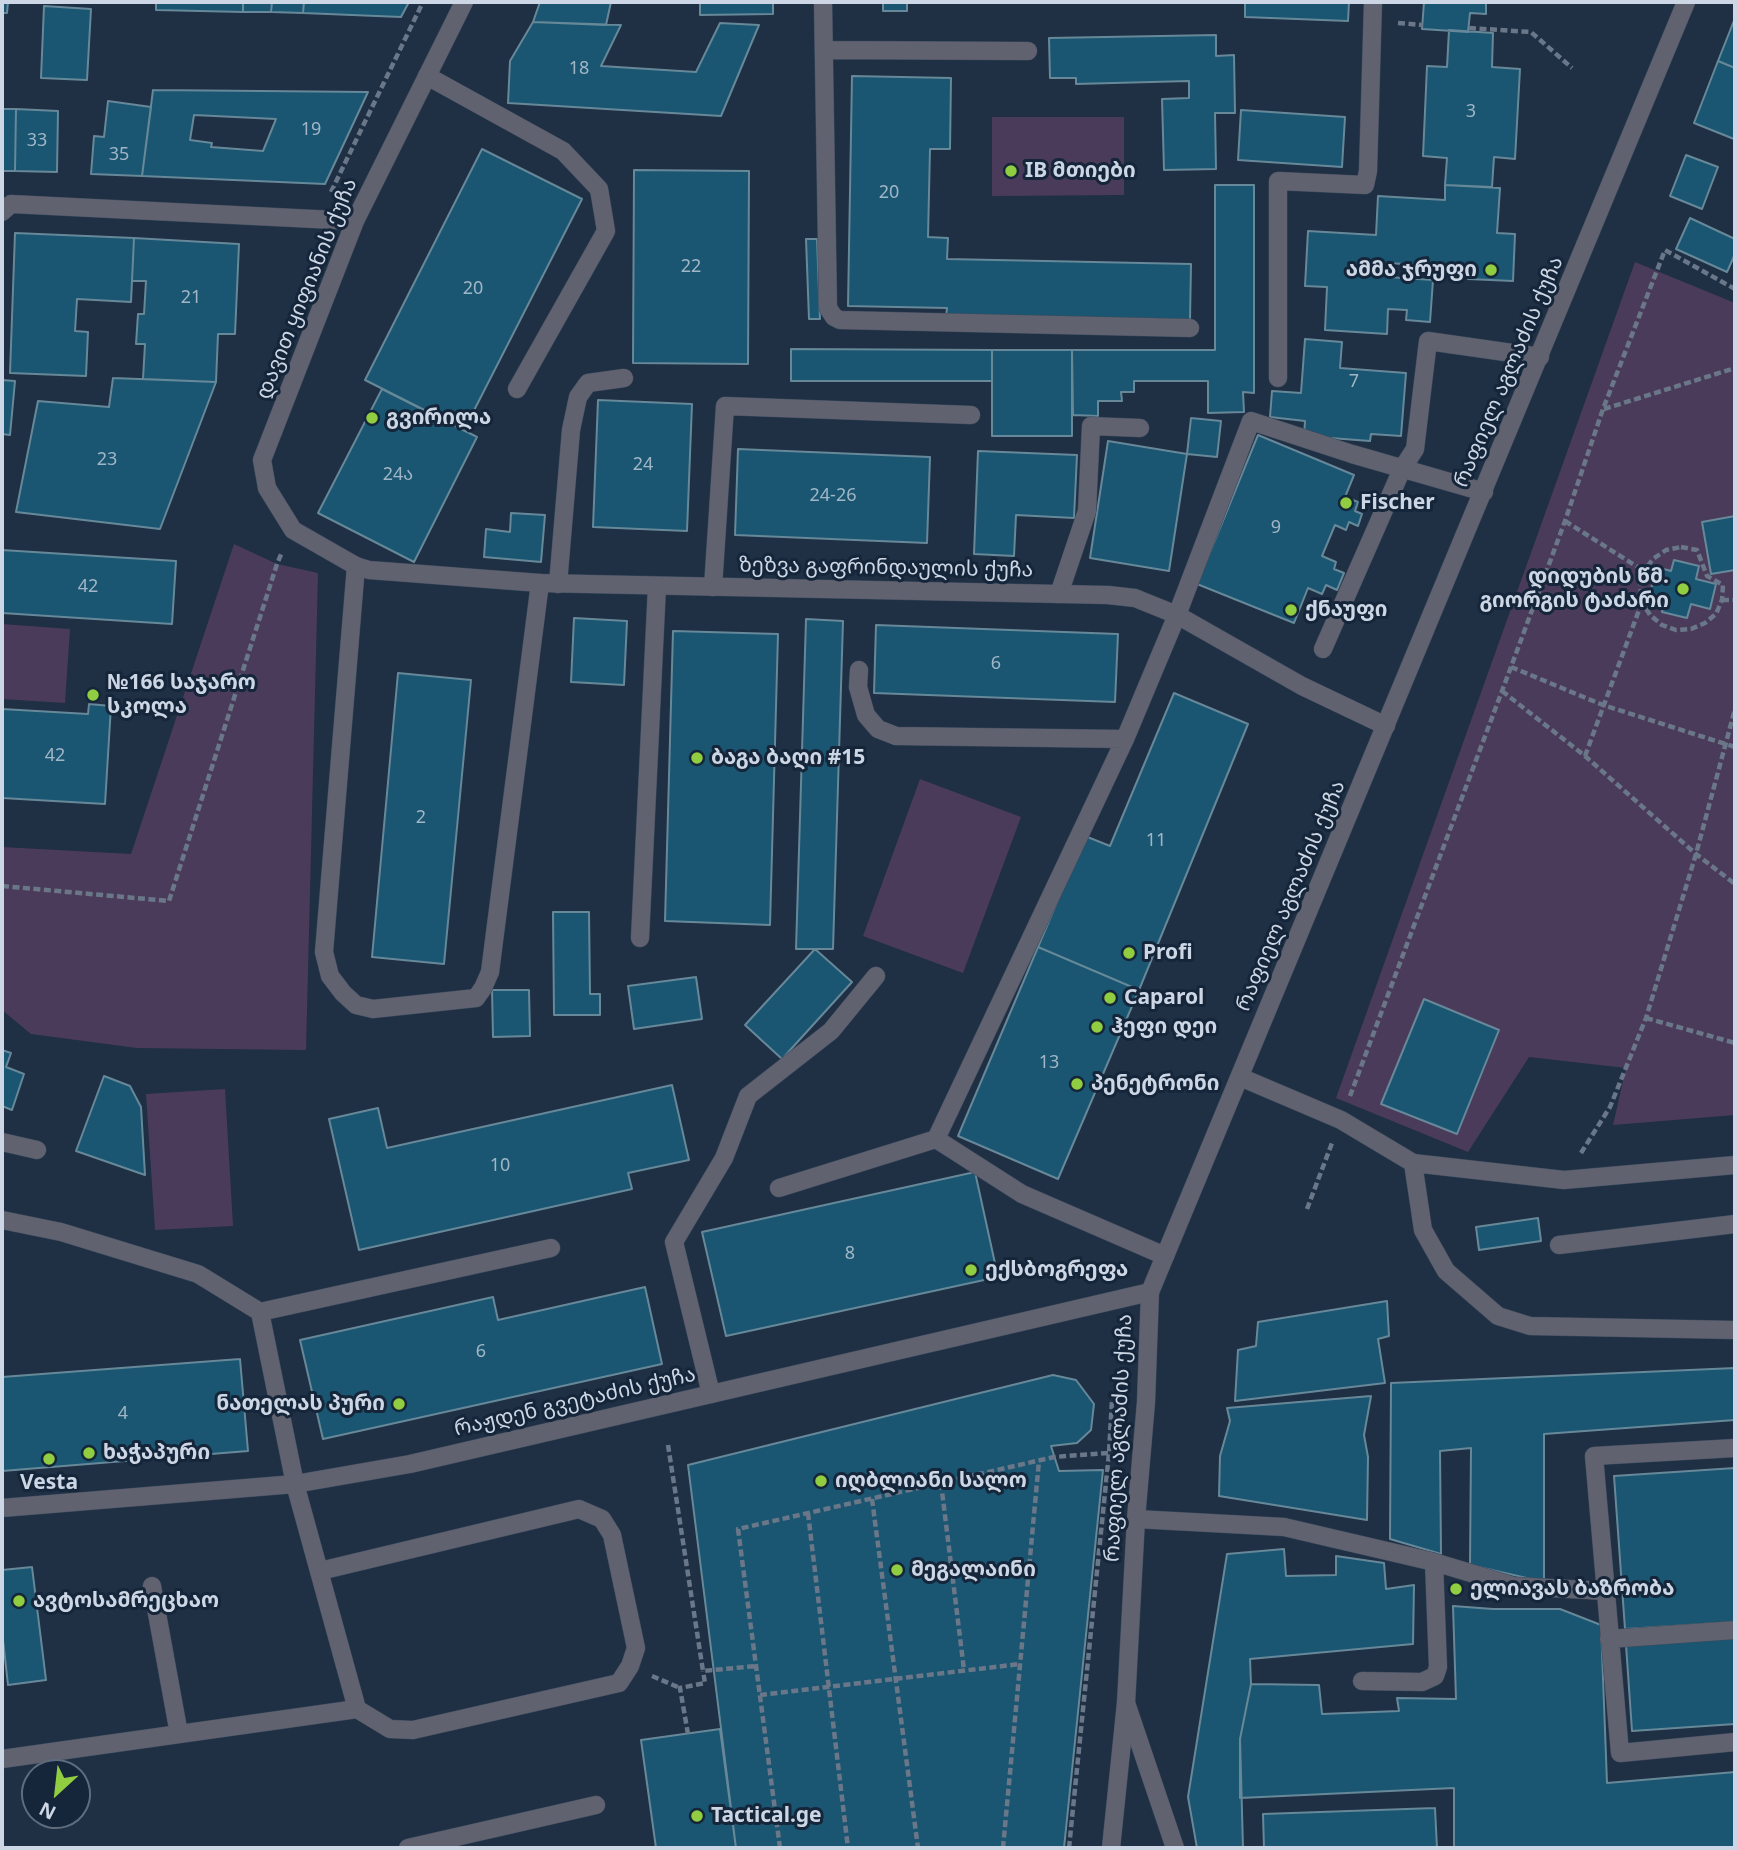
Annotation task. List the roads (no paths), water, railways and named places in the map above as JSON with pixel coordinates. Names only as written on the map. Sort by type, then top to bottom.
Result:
[{"type":"street","name":"დავით ყიფიანის ქუჩა","points":[[356,566],[293,530],[267,488],[262,460],[355,221],[464,2]]},
{"type":"street","points":[[823,2],[828,308],[834,317],[840,320],[1190,328]]},
{"type":"street","points":[[1278,378],[1278,181],[1365,185],[1368,171],[1373,2]]},
{"type":"street","name":"რაფიელ აგლაძის ქუჩა","points":[[1111,1848],[1126,1703],[1136,1519],[1146,1402],[1150,1292],[1686,2]]},
{"type":"street","points":[[824,50],[1028,51]]},
{"type":"street","points":[[427,76],[563,151],[599,189],[606,231],[517,389]]},
{"type":"street","points":[[2,212],[11,204],[355,221]]},
{"type":"street","points":[[1323,649],[1402,469],[1415,449],[1428,341],[1540,357]]},
{"type":"street","points":[[558,584],[571,430],[578,397],[588,383],[624,379]]},
{"type":"street","points":[[713,587],[724,406],[971,415]]},
{"type":"street","points":[[779,1188],[936,1139],[1125,739],[1177,615],[1251,421],[1483,492]]},
{"type":"street","points":[[1059,594],[1087,511],[1091,426],[1140,428]]},
{"type":"street","points":[[356,566],[324,952],[330,976],[342,993],[356,1005],[373,1009],[476,998],[490,972],[540,583]]},
{"type":"street","name":"ზეზვა გაფრინდაულის ქუჩა","points":[[356,566],[369,570],[558,584],[1108,595],[1135,598],[1177,615],[1303,686],[1386,726]]},
{"type":"street","points":[[640,938],[657,586]]},
{"type":"street","points":[[859,670],[858,687],[866,715],[878,729],[896,736],[1125,739]]},
{"type":"street","points":[[711,1394],[674,1242],[724,1158],[748,1096],[831,1031],[876,976]]},
{"type":"street","points":[[1240,1077],[1341,1120],[1413,1163],[1563,1180],[1735,1166]]},
{"type":"street","points":[[936,1139],[1023,1194],[1166,1256]]},
{"type":"street","points":[[2,1142],[37,1150]]},
{"type":"street","points":[[1413,1163],[1423,1230],[1446,1271],[1499,1316],[1530,1326],[1735,1330]]},
{"type":"street","points":[[2,1220],[61,1232],[198,1274],[260,1312],[551,1248]]},
{"type":"street","points":[[1559,1245],[1735,1224]]},
{"type":"street","name":"რაჟდენ გვეტაძის ქუჩა","points":[[2,1508],[295,1484],[410,1464],[1150,1292]]},
{"type":"street","points":[[260,1312],[295,1484],[357,1709]]},
{"type":"street","points":[[1735,1448],[1594,1456],[1620,1752],[1735,1742]]},
{"type":"street","points":[[2,1759],[357,1709],[390,1729],[414,1730],[619,1683],[630,1666],[636,1648],[612,1535],[602,1520],[579,1509],[320,1572]]},
{"type":"street","points":[[1136,1519],[1284,1527],[1434,1562],[1514,1586],[1605,1591]]},
{"type":"street","points":[[1362,1681],[1422,1682],[1435,1676],[1438,1667],[1434,1562]]},
{"type":"street","points":[[152,1586],[179,1734]]},
{"type":"street","points":[[1609,1639],[1735,1630]]},
{"type":"street","points":[[1126,1703],[1175,1848]]},
{"type":"street","points":[[408,1848],[596,1805]]},
{"type":"place","name":"IB მთიები","points":[[1011,171]]},
{"type":"place","name":"ამმა ჯრუფი","points":[[1491,270]]},
{"type":"place","name":"გვირილა","points":[[372,418]]},
{"type":"place","name":"Fischer","points":[[1346,503]]},
{"type":"place","name":"დიდუბის წმ. გიორგის ტაძარი","points":[[1683,589]]},
{"type":"place","name":"ქნაუფი","points":[[1291,610]]},
{"type":"place","name":"№166 საჯარო სკოლა","points":[[93,695]]},
{"type":"place","name":"ბაგა ბაღი #15","points":[[697,758]]},
{"type":"place","name":"Profi","points":[[1129,953]]},
{"type":"place","name":"Caparol","points":[[1110,998]]},
{"type":"place","name":"ჰეფი დეი","points":[[1097,1027]]},
{"type":"place","name":"პენეტრონი","points":[[1077,1084]]},
{"type":"place","name":"ექსბოგრეფა","points":[[971,1270]]},
{"type":"place","name":"ნათელას პური","points":[[399,1404]]},
{"type":"place","name":"ხაჭაპური","points":[[89,1453]]},
{"type":"place","name":"Vesta","points":[[49,1459]]},
{"type":"place","name":"იღბლიანი სალო","points":[[821,1481]]},
{"type":"place","name":"მეგალაინი","points":[[897,1570]]},
{"type":"place","name":"ელიავას ბაზრობა","points":[[1456,1589]]},
{"type":"place","name":"ავტოსამრეცხაო","points":[[19,1601]]},
{"type":"place","name":"Tactical.ge","points":[[697,1816]]}]
